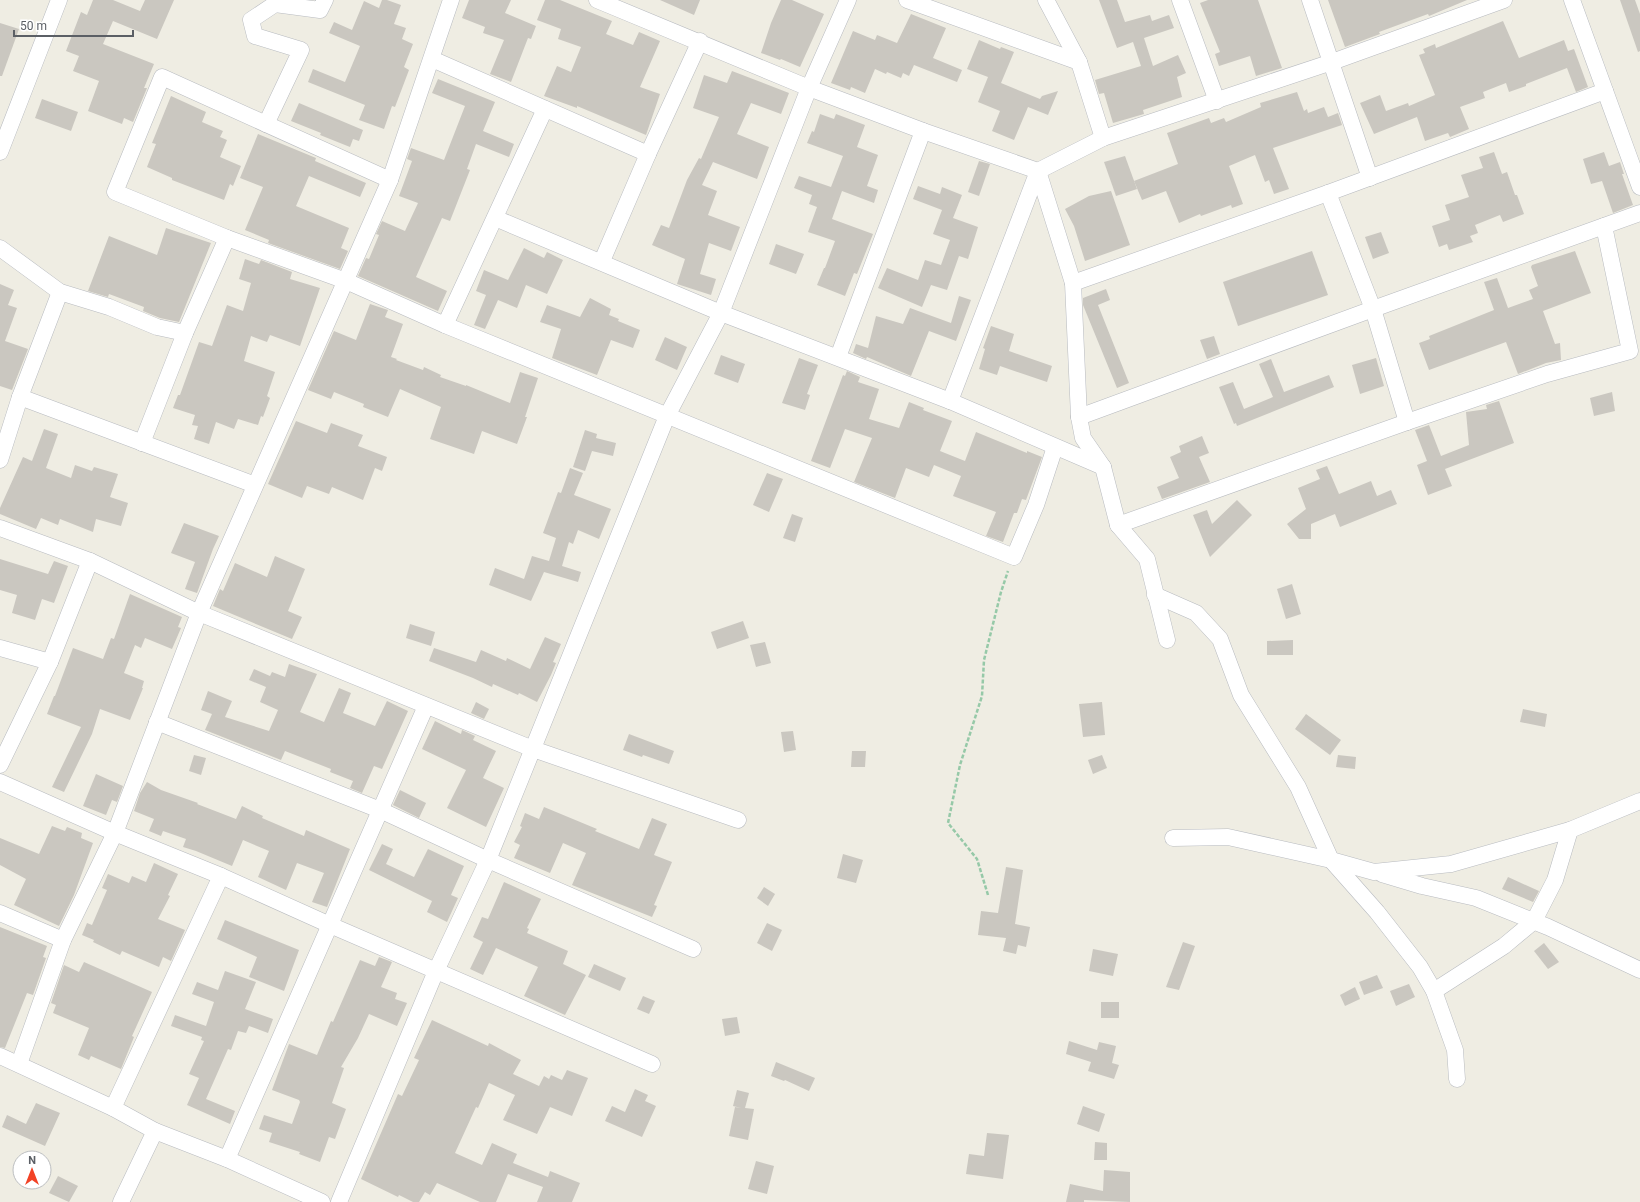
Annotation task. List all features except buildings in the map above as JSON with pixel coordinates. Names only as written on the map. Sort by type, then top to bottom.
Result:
[{"type":"street","points":[[0,152],[59,0]]},
{"type":"street","points":[[266,124],[301,50],[255,36],[251,20],[275,4],[320,10],[324,0]]},
{"type":"street","points":[[19,1064],[63,940],[116,833],[156,722],[199,613],[390,180],[451,0]]},
{"type":"street","points":[[597,0],[809,88],[923,131],[1038,171]]},
{"type":"street","points":[[339,1202],[436,971],[488,860],[667,416],[721,313],[809,88],[848,0]]},
{"type":"street","points":[[907,0],[1079,62]]},
{"type":"street","points":[[1046,0],[1079,62],[1103,138]]},
{"type":"street","points":[[1180,0],[1217,101]]},
{"type":"street","points":[[1310,0],[1370,178]]},
{"type":"street","points":[[950,401],[1038,171],[1103,138],[1332,62],[1504,0]]},
{"type":"street","points":[[1572,0],[1640,187]]},
{"type":"street","points":[[602,261],[648,154],[700,42]]},
{"type":"street","points":[[432,59],[648,154]]},
{"type":"street","points":[[390,180],[162,77],[115,192],[227,238],[346,281],[445,325],[1014,557],[1036,505],[1056,447]]},
{"type":"street","points":[[1073,283],[1370,178],[1605,91]]},
{"type":"street","points":[[445,325],[545,109]]},
{"type":"street","points":[[838,357],[923,131]]},
{"type":"street","points":[[1038,171],[1073,283],[1079,418],[1083,438],[1103,467],[1118,525],[1147,559],[1167,640]]},
{"type":"street","points":[[1328,193],[1373,309],[1407,422]]},
{"type":"street","points":[[1079,418],[1373,309],[1640,213]]},
{"type":"street","points":[[495,218],[602,261],[721,313],[950,401],[1103,467]]},
{"type":"street","points":[[1118,525],[1407,422],[1547,374],[1630,351],[1604,226]]},
{"type":"street","points":[[142,443],[185,333],[227,238]]},
{"type":"street","points":[[0,248],[60,292],[109,307],[156,327],[185,333]]},
{"type":"street","points":[[0,460],[20,397],[60,292]]},
{"type":"street","points":[[20,397],[256,485]]},
{"type":"street","points":[[0,528],[90,561],[199,613],[533,749],[738,820]]},
{"type":"street","points":[[0,765],[50,662],[90,561]]},
{"type":"street","points":[[1155,596],[1196,613],[1220,639],[1241,695],[1298,787],[1331,860],[1377,912],[1420,967],[1434,991],[1455,1050],[1456,1079]]},
{"type":"street","points":[[0,648],[50,662]]},
{"type":"street","points":[[227,1159],[426,706]]},
{"type":"street","points":[[156,722],[380,810],[488,860],[693,949]]},
{"type":"street","points":[[0,782],[116,833],[221,876],[330,925],[652,1064]]},
{"type":"street","points":[[1374,872],[1451,864],[1570,830],[1640,801]]},
{"type":"street","points":[[1434,991],[1504,946],[1534,921],[1555,880],[1570,830]]},
{"type":"street","points":[[1173,838],[1228,837],[1331,860],[1422,886],[1476,898],[1534,921],[1640,970]]},
{"type":"street","points":[[113,1108],[221,876]]},
{"type":"street","points":[[0,914],[63,940]]},
{"type":"street","points":[[0,1056],[113,1108],[155,1131],[227,1159],[322,1202]]},
{"type":"street","points":[[121,1202],[155,1131]]},
{"type":"path","points":[[988,894],[977,859],[948,823],[960,765],[982,696],[984,660],[1001,592],[1014,557]]}]
